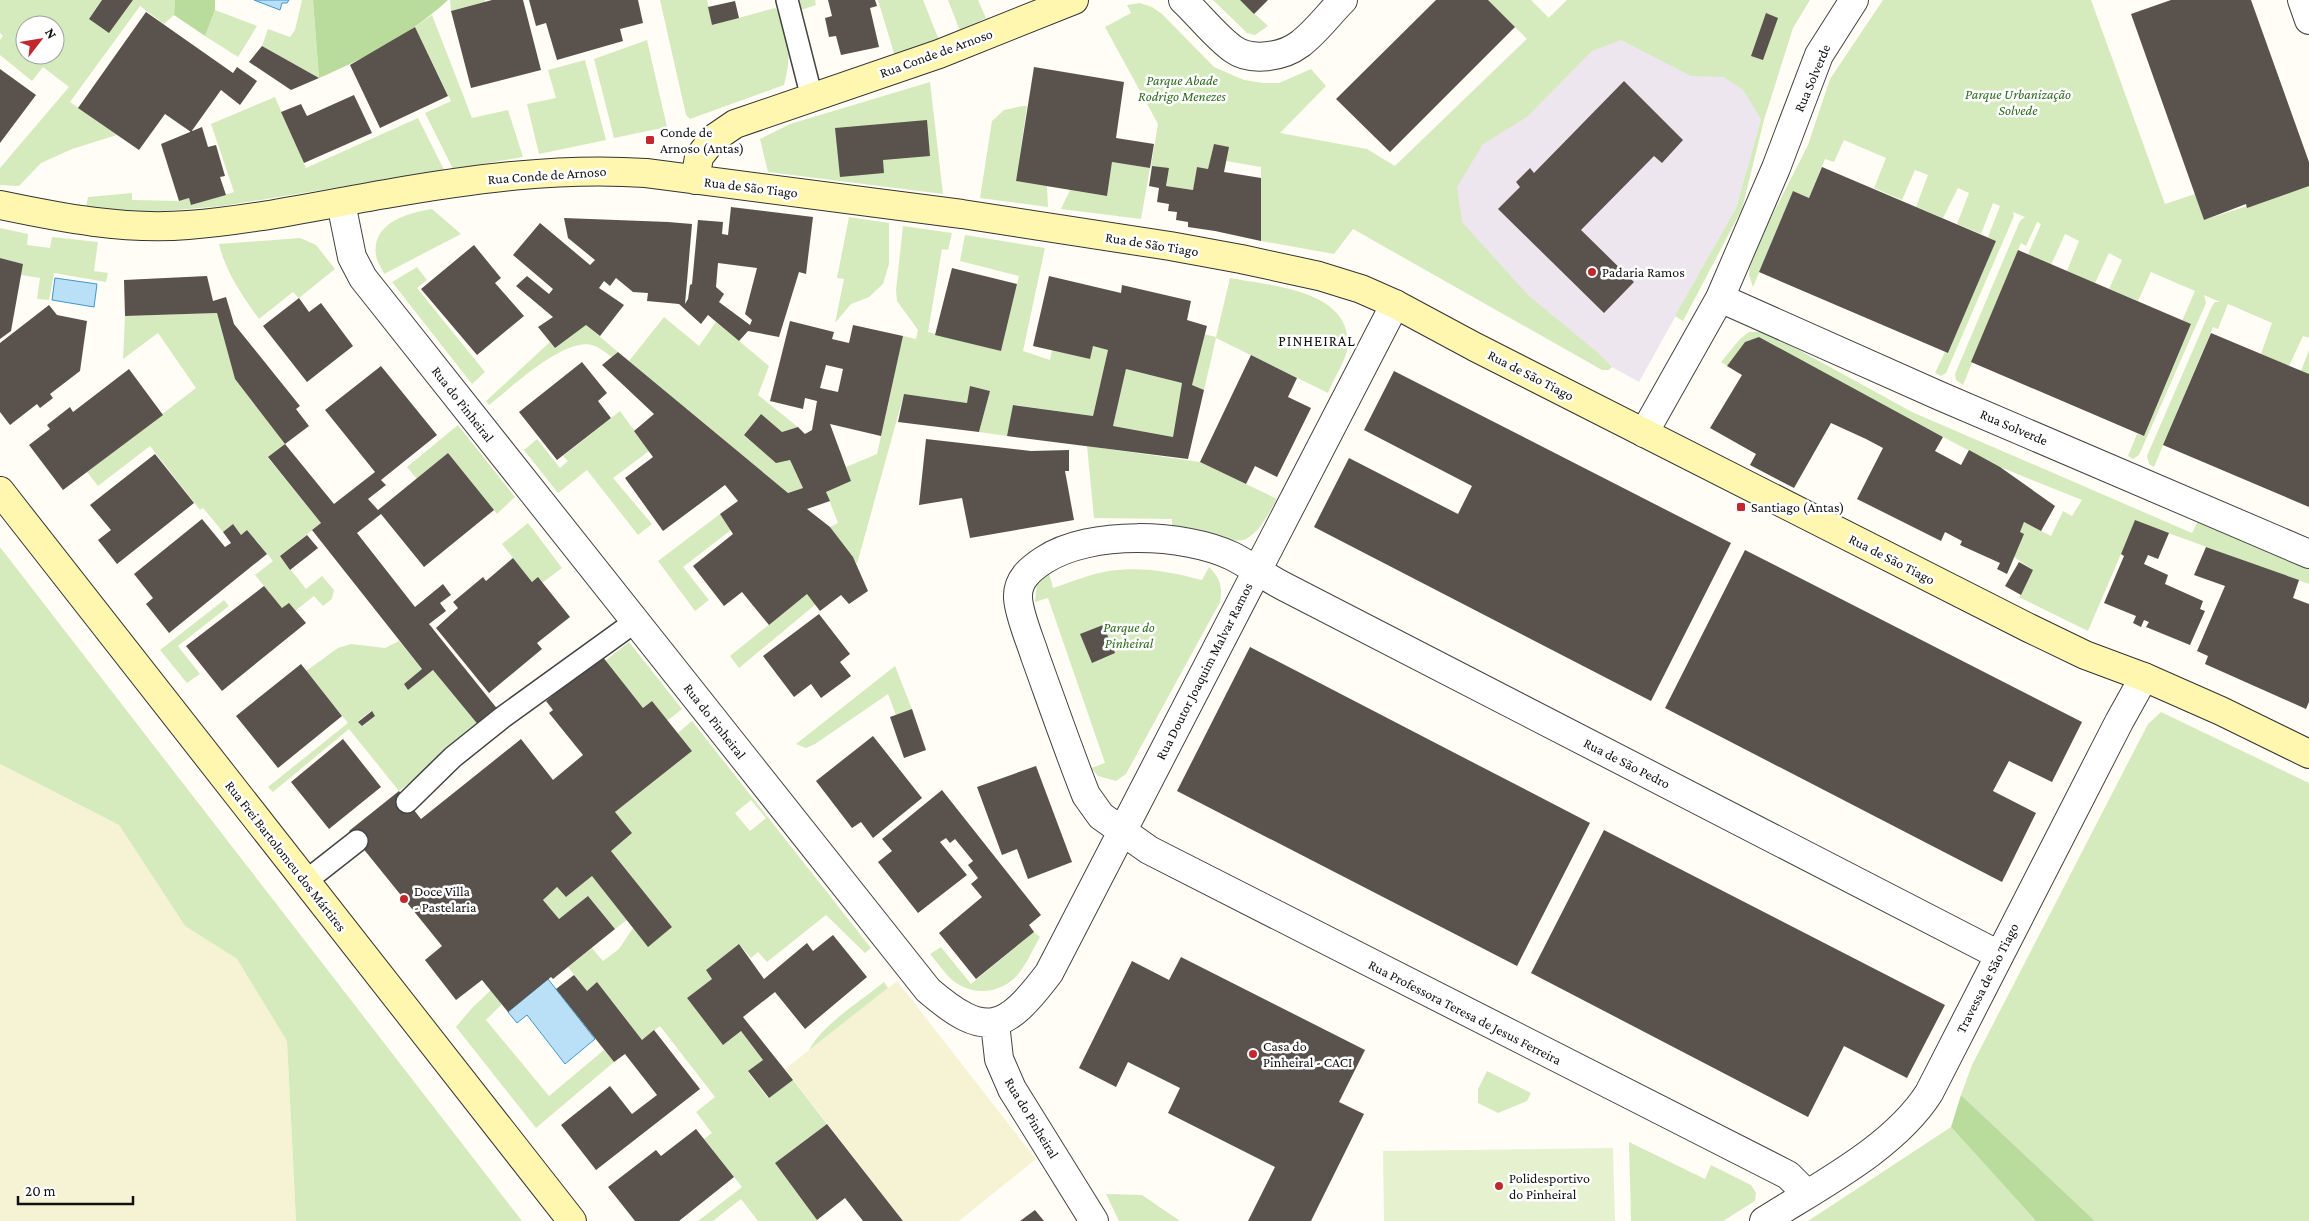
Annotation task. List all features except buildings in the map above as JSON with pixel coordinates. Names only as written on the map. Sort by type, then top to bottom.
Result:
[{"type":"main road","name":"Rua Conde de Arnoso","points":[[0,204],[84,222],[135,225],[187,225],[341,203],[452,183],[556,172],[605,170],[646,173],[695,180],[699,156],[713,139],[735,124],[939,54],[1074,0]]},
{"type":"main road","name":"Rua de São Tiago","points":[[695,180],[899,205],[1170,246],[1319,276],[1361,289],[1395,304],[1644,433],[2029,628],[2085,655],[2144,677],[2221,711],[2309,754]]},
{"type":"main road","name":"Rua Frei Bartolomeu dos Mártires","points":[[0,491],[572,1221]]},
{"type":"street","points":[[1184,0],[1234,50],[1247,55],[1266,57],[1286,51],[1300,44],[1344,0]]},
{"type":"street","name":"Rua Solverde","points":[[1644,433],[1720,298],[1776,168],[1818,55],[1854,0]]},
{"type":"street","points":[[2302,0],[2309,20]]},
{"type":"street","name":"Rua do Pinheiral","points":[[341,203],[352,257],[363,278],[928,990],[952,1011],[974,1021],[995,1022],[999,1059],[1012,1089],[1094,1221]]},
{"type":"street","name":"Rua Solverde","points":[[1720,298],[1940,396],[2309,554]]},
{"type":"street","name":"Rua Doutor Joaquim Malvar Ramos","points":[[995,1022],[1012,1015],[1028,1000],[1049,973],[1395,304]]},
{"type":"street","name":"Rua de São Pedro","points":[[1121,831],[1101,816],[1086,796],[1027,632],[1018,598],[1021,580],[1035,566],[1058,551],[1086,543],[1124,538],[1165,540],[1201,546],[1231,556],[1284,587],[1999,955]]},
{"type":"street","name":"Travessa de São Tiago","points":[[1764,1221],[1877,1148],[1898,1132],[1918,1111],[2144,677]]},
{"type":"street","name":"Rua Professora Teresa de Jesus Ferreira","points":[[1121,831],[1158,855],[1788,1175],[1807,1194]]},
{"type":"lane","points":[[787,0],[812,98]]},
{"type":"lane","points":[[407,802],[453,758],[504,717],[636,621]]},
{"type":"lane","points":[[306,881],[357,841]]},
{"type":"shaded area","name":"Padaria Ramos","points":[[1567,0],[1803,0],[1787,26],[1736,208],[1639,382],[1612,367],[1608,370],[1602,370],[1395,166]]},
{"type":"shaded area","points":[[0,764],[119,825],[185,926],[237,959],[287,1041],[296,1221],[0,1221]]},
{"type":"shaded area","points":[[897,981],[1036,1159],[959,1221],[903,1221],[785,1069]]},
{"type":"green space","points":[[0,0],[102,0],[89,19],[109,32],[133,0],[175,0],[174,15],[164,24],[140,6],[70,102],[117,135],[72,149],[41,163],[19,186],[0,185],[0,168],[69,87],[43,67],[32,81],[0,55],[0,40],[3,36],[0,33]]},
{"type":"green space","points":[[175,0],[215,0],[215,10],[205,36],[174,15]]},
{"type":"green space","points":[[302,0],[313,0],[319,78],[262,46],[268,29],[290,37],[295,30]]},
{"type":"green space","points":[[313,0],[448,0],[433,13],[387,45],[319,78]]},
{"type":"green space","points":[[450,0],[485,0],[485,2],[451,11]]},
{"type":"green space","points":[[660,0],[707,0],[713,25],[775,8],[781,14],[788,33],[789,55],[784,85],[690,119],[686,115]]},
{"type":"green space","points":[[799,0],[815,0],[816,5],[801,10]]},
{"type":"green space","points":[[878,0],[923,0],[939,40],[896,60]]},
{"type":"green space","points":[[948,0],[978,0],[986,18],[960,31]]},
{"type":"green space","points":[[1213,0],[1240,0],[1268,26],[1255,35],[1247,33]]},
{"type":"green space","name":"Parque Abade Rodrigo Menezes","points":[[1488,0],[1531,0],[1549,18],[1567,0],[1810,0],[1793,28],[1764,120],[1742,209],[1683,321],[1675,316],[1736,208],[1761,119],[1743,90],[1724,77],[1691,76],[1621,40],[1592,51],[1527,117],[1483,144],[1457,187],[1462,222],[1528,295],[1597,352],[1612,367],[1608,370],[1602,370],[1353,229],[1334,254],[1261,241],[1261,167],[1226,161],[1228,147],[1214,144],[1208,169],[1197,167],[1193,190],[1166,186],[1169,169],[1151,166],[1158,124],[1105,27],[1131,13],[1127,5],[1140,3],[1152,7],[1162,14],[1214,67],[1244,80],[1279,83],[1311,69],[1326,86],[1280,133],[1367,149],[1395,166],[1527,39]]},
{"type":"green space","name":"Parque Urbanização Solvede","points":[[1883,0],[2091,0],[2165,204],[2195,194],[2204,220],[2309,186],[2309,338],[2303,336],[2289,366],[2261,354],[2272,323],[2228,304],[2218,329],[2213,327],[2154,467],[2149,464],[2147,456],[2212,306],[2215,302],[2220,302],[2204,295],[2206,303],[2139,455],[2133,459],[2128,456],[2137,434],[2144,436],[2191,325],[2182,321],[2195,291],[2151,272],[2138,301],[2109,289],[2122,260],[2109,253],[2095,283],[2067,271],[2079,241],[2065,234],[2051,265],[2028,254],[2041,224],[2037,222],[2026,246],[2021,243],[1963,385],[1956,380],[1955,374],[2020,221],[2025,217],[2013,212],[2014,216],[1946,373],[1941,376],[1935,373],[1945,352],[1948,353],[1996,241],[1988,237],[2000,206],[1993,203],[1981,234],[1957,224],[1969,193],[1958,188],[1943,218],[1916,207],[1928,175],[1915,170],[1902,200],[1874,188],[1886,158],[1844,140],[1834,162],[1825,159],[1809,198],[1793,191],[1753,287],[1749,275],[1750,259],[1808,145],[1830,79]]},
{"type":"green space","points":[[215,10],[257,26],[238,57],[205,36]]},
{"type":"green space","points":[[432,15],[472,118],[508,110],[523,157],[453,169],[425,113],[451,101],[415,27]]},
{"type":"green space","points":[[647,40],[667,127],[614,138],[594,59]]},
{"type":"green space","points":[[585,60],[606,140],[539,154],[527,104],[556,98],[548,70]]},
{"type":"green space","points":[[930,82],[943,194],[768,172],[760,139],[790,124]]},
{"type":"green space","points":[[275,97],[306,168],[418,118],[444,170],[223,206],[152,212],[86,207],[88,197],[132,193],[132,200],[179,201],[189,198],[192,205],[234,192],[211,124]]},
{"type":"green space","points":[[1027,106],[1016,181],[1047,186],[1048,207],[980,198],[992,121],[1004,110]]},
{"type":"green space","points":[[1112,162],[1150,168],[1141,219],[1061,209],[1070,190],[1107,196]]},
{"type":"green space","points":[[432,209],[461,234],[384,274],[376,256],[376,245],[379,235],[385,228],[402,217]]},
{"type":"green space","points":[[849,217],[889,223],[889,264],[883,284],[869,297],[851,304],[835,323],[844,279],[837,278]]},
{"type":"green space","points":[[903,226],[952,233],[948,250],[942,249],[928,332],[1001,351],[1019,276],[960,261],[965,235],[1045,248],[1023,351],[1050,360],[1052,350],[1089,359],[1093,346],[1108,350],[1093,416],[1014,405],[1007,436],[979,432],[990,391],[970,386],[967,403],[904,394],[857,564],[830,527],[838,523],[826,492],[851,481],[846,467],[877,454],[903,336],[916,339],[918,330],[897,301],[896,290]]},
{"type":"green space","points":[[0,228],[28,234],[27,245],[50,248],[52,237],[98,242],[94,271],[108,273],[106,282],[54,273],[49,300],[37,299],[40,278],[21,275],[23,264],[0,258]]},
{"type":"green space","points":[[300,238],[316,245],[335,269],[299,298],[293,292],[259,319],[230,274],[219,244]]},
{"type":"green space","points":[[417,267],[427,280],[417,288],[485,372],[472,384],[392,282]]},
{"type":"green space","points":[[1230,278],[1300,292],[1317,299],[1331,308],[1342,320],[1348,346],[1328,393],[1216,338],[1204,390],[1192,385],[1204,334],[1216,337]]},
{"type":"green space","points":[[217,313],[235,379],[285,444],[268,458],[321,523],[280,556],[306,589],[322,576],[334,590],[332,599],[323,606],[314,596],[295,611],[282,608],[255,575],[273,561],[247,530],[241,535],[233,524],[223,532],[203,508],[200,510],[150,446],[98,486],[87,472],[196,388],[158,333],[123,359],[125,316]]},
{"type":"green space","points":[[664,317],[699,346],[716,322],[769,366],[758,395],[798,427],[782,432],[761,414],[744,435],[790,460],[803,488],[788,493],[629,361]]},
{"type":"green space","points":[[586,325],[618,352],[612,357],[592,345],[580,345],[567,349],[552,356],[538,366],[489,405],[486,401],[550,342],[555,348]]},
{"type":"green space","points":[[1749,332],[1766,332],[1912,412],[2192,533],[2198,521],[2309,566],[2309,584],[2135,521],[2088,631],[2019,597],[2033,570],[2014,557],[2024,522],[2051,536],[2063,511],[2072,516],[2082,500],[2000,467],[1807,365],[1759,337],[1745,342],[1727,366],[1721,362],[1740,339]]},
{"type":"green space","points":[[2309,350],[2309,374],[2301,371]]},
{"type":"green space","points":[[1126,369],[1182,383],[1173,437],[1113,426]]},
{"type":"green space","points":[[620,411],[649,451],[613,478],[652,524],[638,535],[587,470],[558,493],[524,450],[537,439],[560,468],[568,461],[563,456]]},
{"type":"green space","points":[[458,425],[515,497],[497,514],[448,453],[417,479],[407,467]]},
{"type":"green space","points":[[1087,446],[1200,462],[1277,499],[1256,531],[1246,539],[1240,540],[1210,537],[1172,529],[1172,519],[1094,518]]},
{"type":"green space","points":[[720,514],[731,530],[683,567],[709,600],[695,611],[658,561]]},
{"type":"green space","points":[[528,523],[562,568],[542,583],[532,582],[502,544]]},
{"type":"green space","points":[[0,547],[522,1221],[296,1221],[287,1041],[237,959],[185,926],[119,825],[0,764]]},
{"type":"green space","name":"Parque do Pinheiral","points":[[1209,567],[1220,583],[1220,602],[1126,774],[1116,781],[1098,776],[1091,768],[1105,763],[1048,598],[1035,602],[1037,583],[1049,573],[1053,588],[1102,572],[1133,569],[1168,572],[1202,580]]},
{"type":"green space","points":[[807,594],[816,604],[739,668],[730,656]]},
{"type":"green space","points":[[224,600],[229,606],[178,646],[200,674],[187,683],[160,650]]},
{"type":"green space","points":[[399,641],[422,669],[404,684],[408,690],[433,670],[480,727],[399,791],[349,729],[273,792],[268,787],[348,723],[306,671],[338,648],[351,644],[385,648]],"holes":[[[371,711],[375,716],[363,726],[358,721]]]},
{"type":"green space","points":[[629,642],[682,709],[667,721],[652,701],[643,708],[605,661]]},
{"type":"green space","points":[[895,666],[912,709],[896,715],[888,694],[815,744],[806,748],[796,744]]},
{"type":"green space","points":[[2161,712],[2309,783],[2309,1221],[2095,1221],[1961,1095],[1972,1065],[2148,724]]},
{"type":"green space","points":[[692,721],[871,948],[865,953],[826,915],[767,962],[758,952],[751,958],[739,944],[706,970],[712,979],[687,998],[723,1045],[741,1031],[763,1060],[748,1072],[768,1098],[793,1080],[827,1124],[775,1163],[818,1221],[758,1221],[741,1199],[713,1221],[698,1221],[742,1187],[704,1139],[712,1133],[696,1112],[715,1097],[660,1026],[642,1040],[597,983],[587,991],[568,967],[592,948],[603,961],[619,949],[633,928],[648,946],[672,927],[611,851],[632,833],[615,812],[692,751],[678,733]],"holes":[[[751,800],[766,818],[750,831],[735,813]]]},
{"type":"green space","points":[[592,876],[627,920],[615,929],[588,896],[559,919],[543,900],[557,887],[566,897]]},
{"type":"green space","points":[[1034,932],[1040,937],[1019,973],[1004,986],[986,991],[976,991],[958,984],[947,975],[930,954],[941,947],[971,984]]},
{"type":"green space","points":[[884,982],[888,988],[809,1050],[823,1031],[843,1013]]},
{"type":"green space","points":[[491,990],[502,1004],[486,1020],[549,1096],[604,1050],[614,1062],[536,1128],[456,1027]]},
{"type":"green space","points":[[1487,1071],[1531,1093],[1527,1101],[1498,1113],[1478,1103],[1478,1089]]},
{"type":"green space","points":[[1961,1095],[2095,1221],[2036,1221],[1951,1127]]},
{"type":"green space","points":[[1951,1127],[2036,1221],[1808,1221]]},
{"type":"green space","points":[[1629,1142],[1705,1179],[1711,1165],[1751,1185],[1756,1193],[1755,1201],[1723,1221],[1631,1221]]},
{"type":"green space","name":"Polidesportivo do Pinheiral","points":[[1613,1148],[1615,1221],[1384,1221],[1383,1151]]},
{"type":"green space","points":[[1106,1194],[1142,1195],[1180,1221],[1119,1221]]},
{"type":"water","points":[[254,0],[289,0],[287,3],[282,3],[280,10]]},
{"type":"water","points":[[55,278],[97,284],[94,307],[52,300]]},
{"type":"water","points":[[548,979],[595,1039],[565,1064],[527,1015],[517,1023],[508,1012]]},
{"type":"place","name":"Conde de Arnoso (Antas)","points":[[650,140]]},
{"type":"place","name":"Padaria Ramos","points":[[1592,272]]},
{"type":"place","name":"Santiago (Antas)","points":[[1741,507]]},
{"type":"place","name":"Doce Villa - Pastelaria","points":[[404,899]]},
{"type":"place","name":"Casa do Pinheiral - CACI","points":[[1253,1054]]},
{"type":"place","name":"Polidesportivo do Pinheiral","points":[[1499,1186]]},
{"type":"district","name":"PINHEIRAL","points":[[1317,341]]}]
